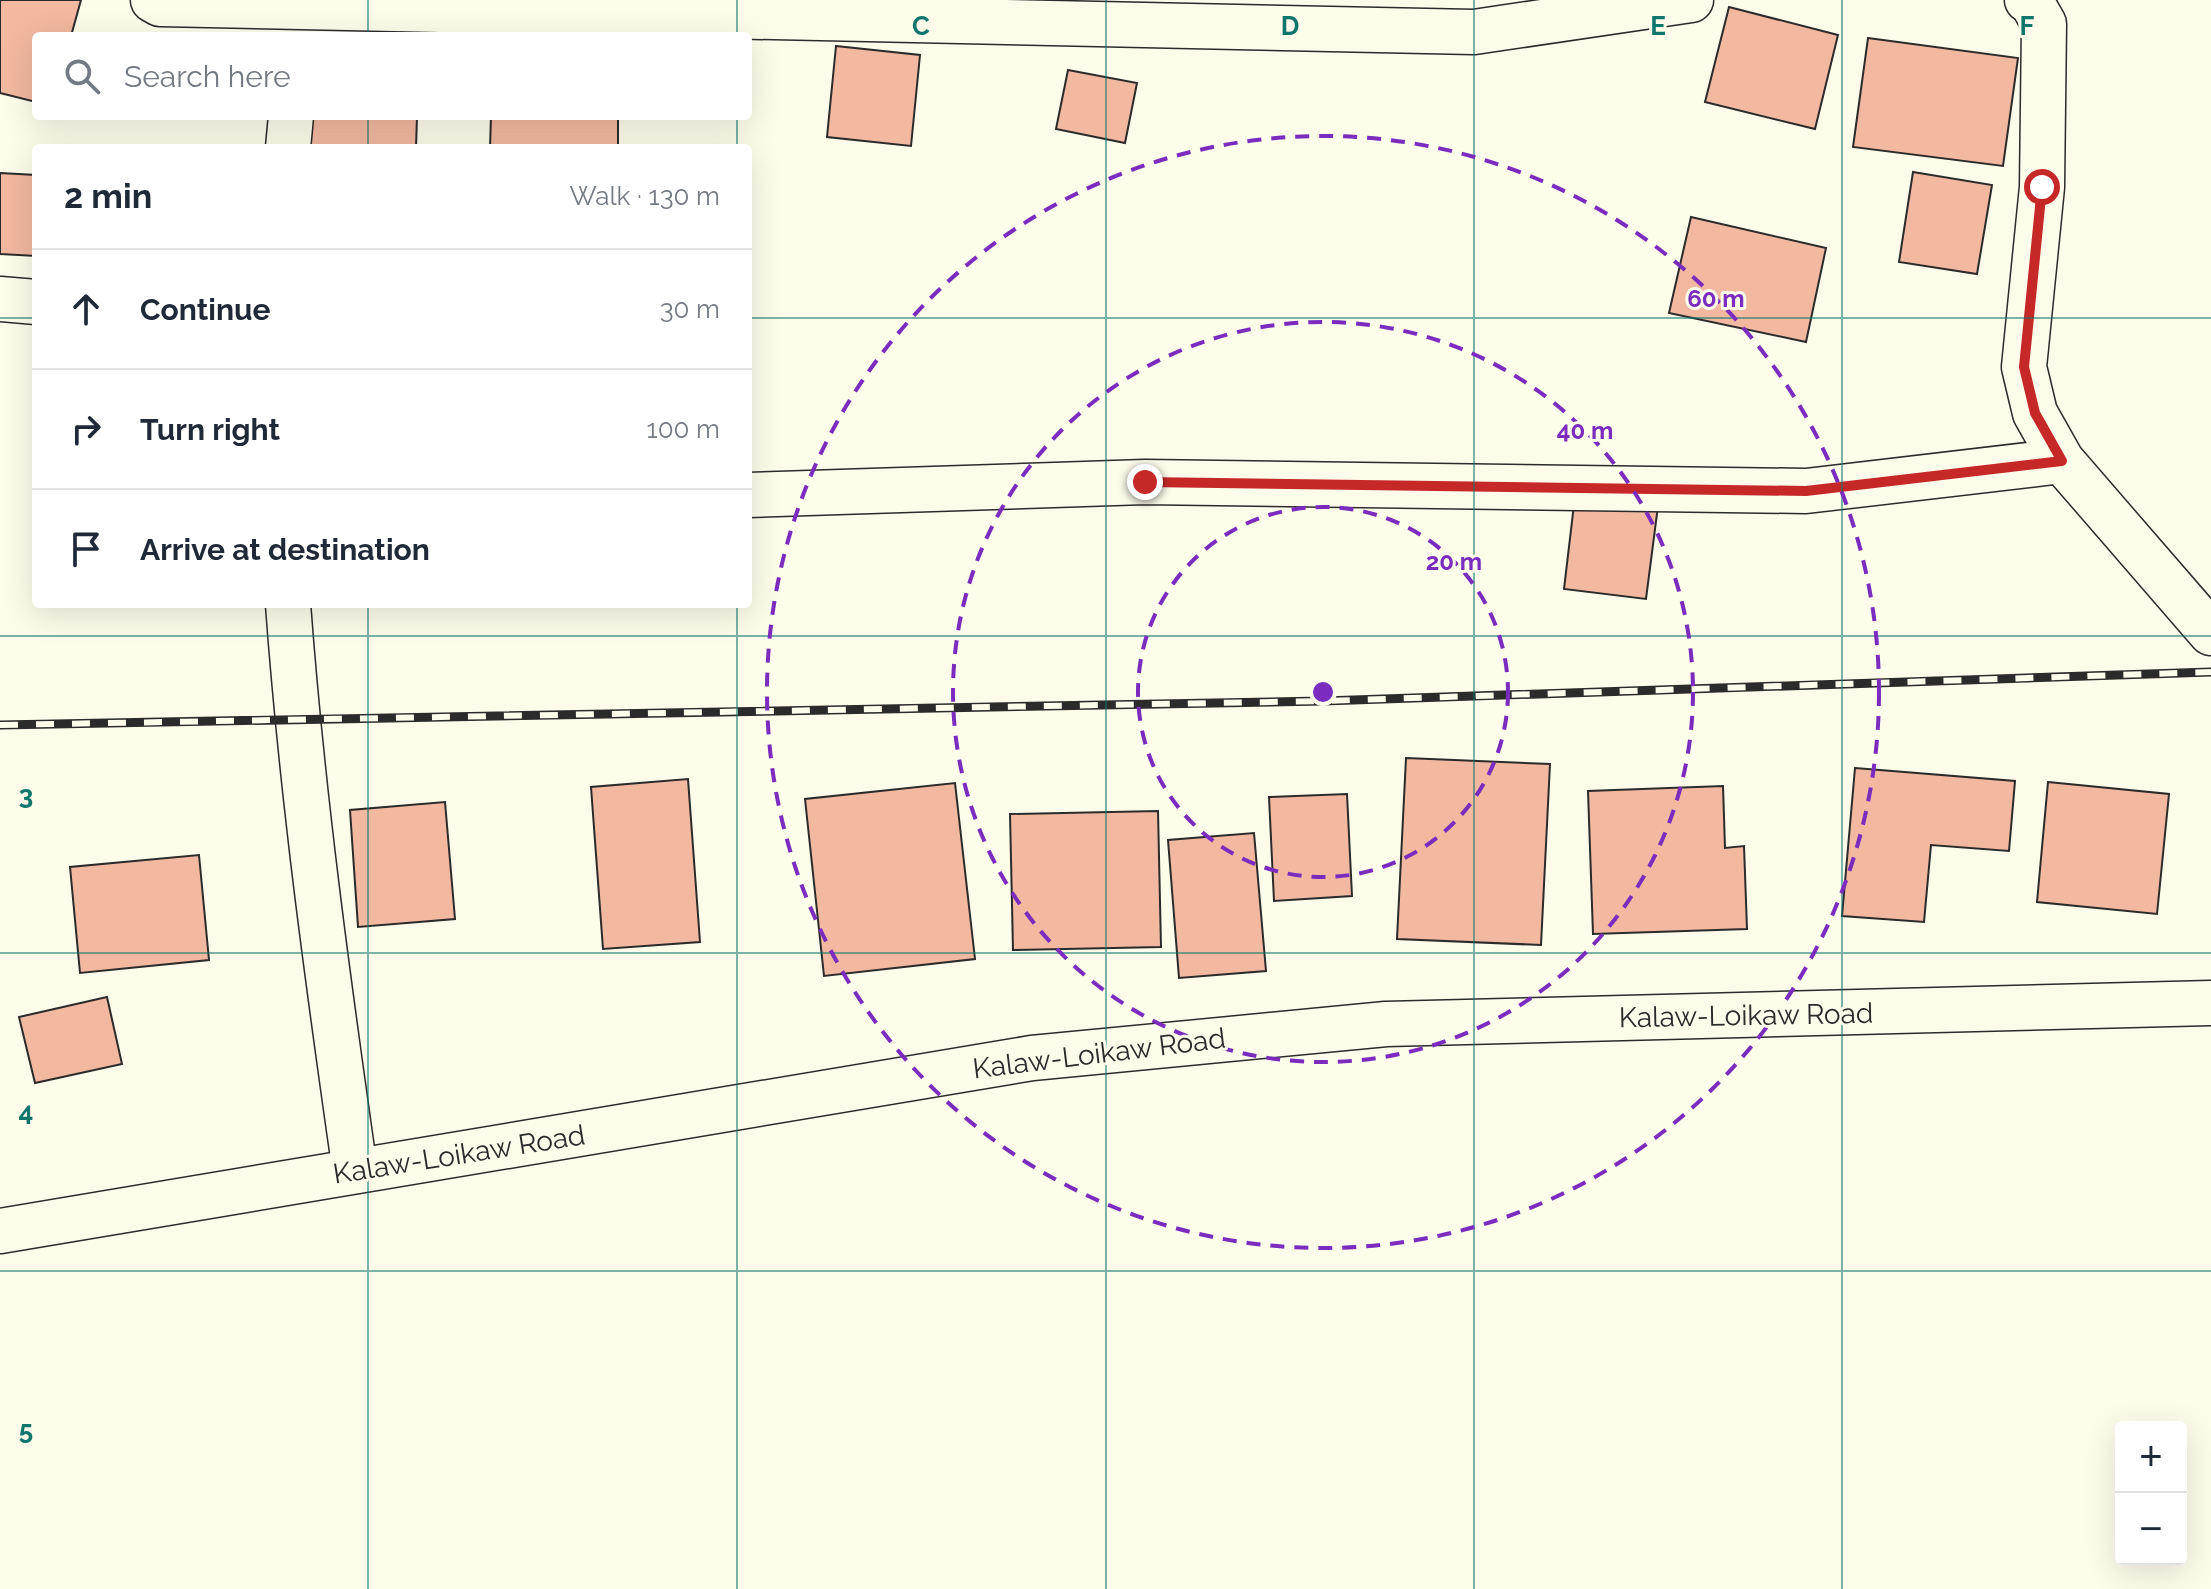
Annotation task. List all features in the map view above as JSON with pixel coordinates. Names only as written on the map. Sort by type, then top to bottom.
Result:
[{"type":"street","points":[[153,0],[160,4],[301,22],[1474,32],[1691,0]]},
{"type":"street","points":[[2027,0],[2044,24],[2042,187],[2024,367],[2035,413],[2062,461],[2211,633]]},
{"type":"street","points":[[288,144],[291,120]]},
{"type":"street","points":[[0,299],[32,302]]},
{"type":"street","points":[[752,495],[1145,482],[1806,491],[2062,461]]},
{"type":"street","points":[[288,608],[296,720],[323,947],[355,1171]]},
{"type":"street","name":"Kalaw-Loikaw Road","points":[[0,1231],[1032,1058],[1386,1024],[2211,1003]]},
{"type":"building","points":[[0,0],[81,0],[72,32],[32,32],[32,101],[0,93]]},
{"type":"building","points":[[1729,7],[1838,35],[1815,129],[1705,102]]},
{"type":"building","points":[[1868,38],[2018,58],[2003,166],[1853,147]]},
{"type":"building","points":[[836,46],[920,55],[911,146],[827,137]]},
{"type":"building","points":[[1068,70],[1137,83],[1125,143],[1056,129]]},
{"type":"building","points":[[311,120],[417,120],[416,144],[310,144]]},
{"type":"building","points":[[491,120],[618,120],[618,144],[490,144]]},
{"type":"building","points":[[1913,172],[1992,185],[1977,274],[1899,262]]},
{"type":"building","points":[[0,173],[32,175],[32,256],[0,254]]},
{"type":"building","points":[[1691,217],[1826,248],[1806,342],[1669,313]]},
{"type":"building","points":[[1575,496],[1658,506],[1646,599],[1564,589]]},
{"type":"building","points":[[1406,758],[1550,764],[1541,945],[1397,939]]},
{"type":"building","points":[[1855,768],[2015,781],[2009,851],[1931,845],[1924,922],[1842,916]]},
{"type":"building","points":[[688,779],[700,942],[603,949],[591,787]]},
{"type":"building","points":[[2048,782],[2169,794],[2157,914],[2037,902]]},
{"type":"building","points":[[955,783],[975,959],[824,976],[805,799]]},
{"type":"building","points":[[1723,786],[1725,848],[1744,846],[1747,929],[1593,934],[1588,791]]},
{"type":"building","points":[[1347,794],[1352,896],[1274,901],[1269,797]]},
{"type":"building","points":[[445,802],[455,919],[358,927],[350,810]]},
{"type":"building","points":[[1158,811],[1161,947],[1013,950],[1010,814]]},
{"type":"building","points":[[1254,833],[1266,971],[1179,978],[1168,840]]},
{"type":"building","points":[[199,855],[209,960],[80,973],[70,867]]},
{"type":"building","points":[[107,997],[122,1064],[35,1083],[19,1017]]},
{"type":"railway","points":[[0,725],[1323,701],[2211,672]]},
{"type":"route","points":[[1145,482],[1806,491],[2062,461],[2035,413],[2024,367],[2042,187]]}]
